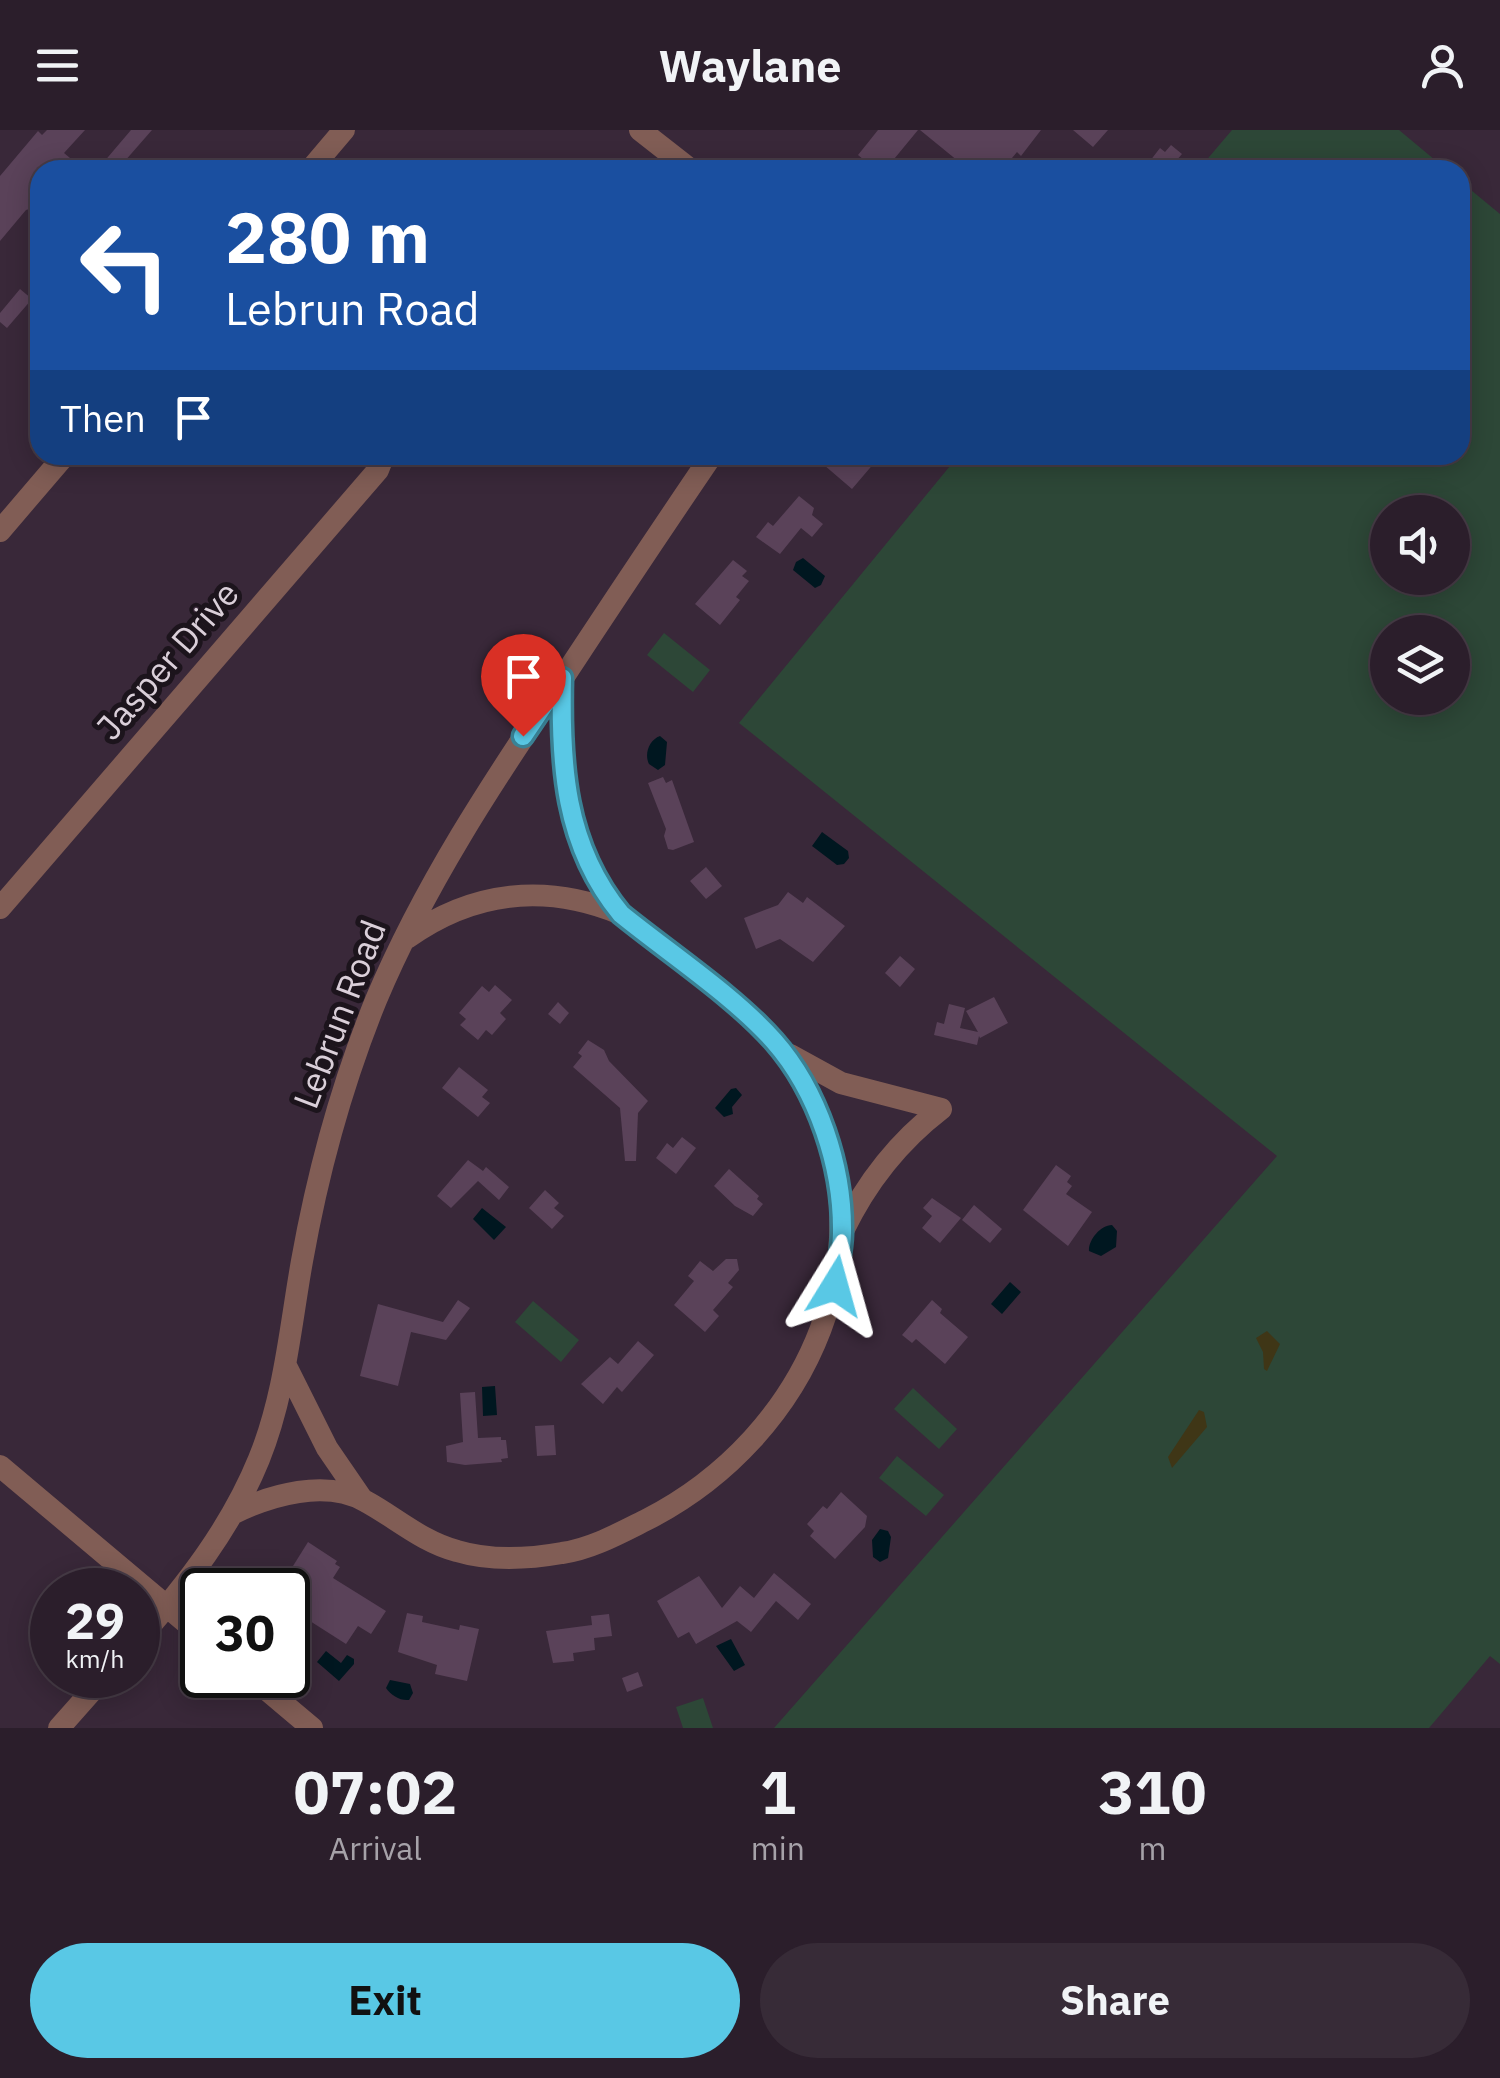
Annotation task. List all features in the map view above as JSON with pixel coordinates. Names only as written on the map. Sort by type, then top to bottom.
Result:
[{"type":"street","points":[[318,160],[344,130]]},
{"type":"street","points":[[640,130],[678,160]]},
{"type":"street","points":[[0,531],[56,465]]},
{"type":"street","name":"Jasper Drive","points":[[0,908],[380,465]]},
{"type":"street","name":"Lebrun Road","points":[[160,1614],[234,1513],[270,1426],[286,1366],[313,1204],[328,1142],[354,1060],[402,942],[477,806],[705,465]]},
{"type":"street","points":[[286,1366],[327,1448],[362,1499],[402,1526],[456,1552],[509,1559],[566,1553],[620,1533],[680,1503],[740,1454],[770,1421],[802,1372],[822,1328],[835,1286],[842,1234],[839,1195],[826,1133],[798,1073],[780,1049],[741,1010],[621,914],[609,899],[580,846],[568,807],[562,766],[562,678]]},
{"type":"street","points":[[402,942],[458,908],[497,897],[556,895],[621,914]]},
{"type":"street","points":[[780,1049],[841,1083],[941,1108],[886,1160],[857,1202],[842,1234]]},
{"type":"street","points":[[0,1466],[180,1617]]},
{"type":"street","points":[[234,1513],[283,1494],[309,1491],[362,1499]]},
{"type":"street","points":[[59,1728],[86,1698]]},
{"type":"street","points":[[276,1698],[312,1728]]},
{"type":"green space","points":[[1232,130],[1399,130],[1435,160],[1206,160]]},
{"type":"green space","points":[[1470,189],[1500,214],[1500,1664],[1490,1656],[1429,1728],[774,1728],[1277,1156],[739,723],[951,465],[1470,465]]},
{"type":"green space","points":[[664,633],[710,670],[693,692],[647,655]]},
{"type":"green space","points":[[533,1301],[579,1340],[561,1362],[515,1322]]},
{"type":"green space","points":[[913,1388],[957,1429],[939,1449],[894,1409]]},
{"type":"green space","points":[[897,1456],[944,1495],[926,1516],[879,1478]]},
{"type":"green space","points":[[703,1698],[713,1728],[683,1728],[676,1707]]},
{"type":"sand","points":[[1267,1331],[1280,1344],[1267,1371],[1256,1338]]},
{"type":"sand","points":[[1199,1410],[1204,1412],[1207,1427],[1172,1468],[1168,1457]]},
{"type":"water","points":[[803,558],[825,576],[821,585],[815,588],[793,570]]},
{"type":"water","points":[[660,736],[667,742],[665,765],[658,770],[649,764],[647,752]]},
{"type":"water","points":[[822,832],[848,851],[849,858],[844,864],[837,865],[812,846]]},
{"type":"water","points":[[736,1088],[742,1095],[732,1107],[733,1114],[724,1117],[715,1108]]},
{"type":"water","points":[[482,1208],[506,1227],[494,1240],[473,1219]]},
{"type":"water","points":[[1112,1225],[1117,1231],[1116,1247],[1101,1256],[1089,1251],[1096,1234]]},
{"type":"water","points":[[1010,1282],[1021,1292],[1002,1314],[991,1304]]},
{"type":"water","points":[[495,1386],[497,1415],[483,1416],[482,1387]]},
{"type":"water","points":[[880,1529],[888,1531],[891,1537],[888,1558],[880,1562],[873,1557],[872,1540]]},
{"type":"water","points":[[731,1639],[745,1665],[734,1671],[716,1646]]},
{"type":"water","points":[[326,1651],[341,1663],[347,1655],[354,1659],[339,1681],[317,1662]]},
{"type":"water","points":[[390,1680],[410,1684],[413,1693],[409,1700],[388,1691]]},
{"type":"building","points":[[47,130],[85,130],[64,153],[68,160],[30,160],[30,209],[0,241],[0,176],[38,131],[42,135]]},
{"type":"building","points":[[131,130],[152,130],[126,160],[106,160]]},
{"type":"building","points":[[878,130],[918,130],[893,160],[864,160],[858,155]]},
{"type":"building","points":[[920,130],[1041,130],[1021,156],[1017,152],[1010,160],[957,160]]},
{"type":"building","points":[[1073,130],[1108,130],[1093,147]]},
{"type":"building","points":[[1171,145],[1182,154],[1177,160],[1151,160],[1160,148],[1165,152]]},
{"type":"building","points":[[20,289],[30,297],[7,328],[0,322],[0,313]]},
{"type":"building","points":[[824,465],[872,465],[852,489]]},
{"type":"building","points":[[799,496],[814,508],[812,515],[823,524],[812,537],[801,528],[780,554],[756,537],[768,522],[773,526]]},
{"type":"building","points":[[733,560],[747,571],[742,576],[749,581],[720,625],[695,604]]},
{"type":"building","points":[[663,777],[666,783],[672,780],[694,842],[673,850],[668,849],[666,829],[648,783]]},
{"type":"building","points":[[706,867],[722,886],[706,899],[690,881]]},
{"type":"building","points":[[788,892],[803,903],[807,897],[845,926],[813,962],[780,939],[756,949],[744,918],[778,905]]},
{"type":"building","points":[[900,956],[915,969],[900,987],[885,973]]},
{"type":"building","points":[[495,985],[512,1000],[500,1013],[506,1019],[492,1035],[486,1030],[478,1040],[460,1025],[466,1019],[459,1013],[482,986],[489,992]]},
{"type":"building","points":[[994,997],[1008,1023],[979,1036],[977,1045],[934,1035],[937,1022],[944,1024],[949,1004],[965,1008],[960,1028],[978,1032],[966,1011]]},
{"type":"building","points":[[558,1002],[569,1013],[560,1024],[548,1014]]},
{"type":"building","points":[[588,1040],[604,1050],[609,1061],[648,1101],[638,1113],[636,1161],[625,1161],[620,1108],[573,1067]]},
{"type":"building","points":[[459,1067],[488,1090],[482,1097],[490,1103],[478,1117],[442,1088]]},
{"type":"building","points":[[682,1137],[696,1148],[676,1174],[656,1158],[667,1143],[673,1148]]},
{"type":"building","points":[[468,1160],[483,1171],[486,1167],[509,1187],[499,1200],[478,1181],[451,1208],[437,1196]]},
{"type":"building","points":[[1056,1165],[1071,1176],[1067,1182],[1072,1186],[1066,1194],[1092,1212],[1068,1246],[1023,1210]]},
{"type":"building","points":[[729,1169],[759,1196],[757,1199],[763,1204],[753,1216],[735,1206],[714,1186]]},
{"type":"building","points":[[545,1190],[559,1203],[554,1208],[564,1216],[552,1229],[529,1208]]},
{"type":"building","points":[[932,1198],[961,1218],[940,1243],[922,1228],[932,1216],[923,1208]]},
{"type":"building","points":[[974,1205],[1002,1229],[990,1243],[962,1220]]},
{"type":"building","points":[[726,1259],[737,1259],[739,1270],[728,1283],[733,1287],[713,1310],[719,1316],[705,1332],[674,1305],[694,1281],[688,1276],[700,1261],[713,1271]]},
{"type":"building","points":[[458,1300],[470,1308],[446,1340],[411,1332],[398,1386],[360,1376],[378,1304],[443,1322]]},
{"type":"building","points":[[932,1300],[942,1309],[940,1313],[968,1337],[945,1364],[916,1339],[912,1343],[902,1335]]},
{"type":"building","points":[[638,1341],[654,1355],[622,1392],[617,1387],[603,1404],[581,1384],[610,1357],[618,1364]]},
{"type":"building","points":[[475,1392],[478,1438],[506,1440],[508,1458],[465,1465],[447,1462],[446,1446],[463,1442],[460,1393]]},
{"type":"building","points":[[554,1425],[556,1455],[537,1456],[535,1426]]},
{"type":"building","points":[[841,1492],[867,1516],[865,1527],[835,1559],[810,1536],[814,1531],[807,1524]]},
{"type":"building","points":[[308,1542],[337,1561],[335,1564],[340,1567],[333,1578],[386,1611],[371,1634],[358,1626],[346,1644],[310,1621],[310,1568],[292,1568]]},
{"type":"building","points":[[774,1573],[811,1604],[798,1620],[776,1601],[751,1632],[737,1621],[696,1644],[689,1632],[678,1638],[657,1601],[699,1576],[722,1608],[740,1586],[754,1598]]},
{"type":"building","points":[[407,1613],[423,1616],[422,1622],[459,1630],[460,1625],[479,1629],[467,1681],[435,1674],[437,1665],[398,1652]]},
{"type":"building","points":[[609,1614],[612,1636],[594,1638],[595,1650],[573,1653],[574,1661],[553,1663],[546,1631],[592,1625],[591,1616]]},
{"type":"building","points":[[638,1672],[643,1686],[627,1692],[622,1678]]},
{"type":"route","points":[[523,736],[562,678],[562,766],[568,807],[580,846],[609,899],[621,914],[774,1040],[798,1073],[826,1133],[839,1195],[842,1234],[835,1286]]}]
